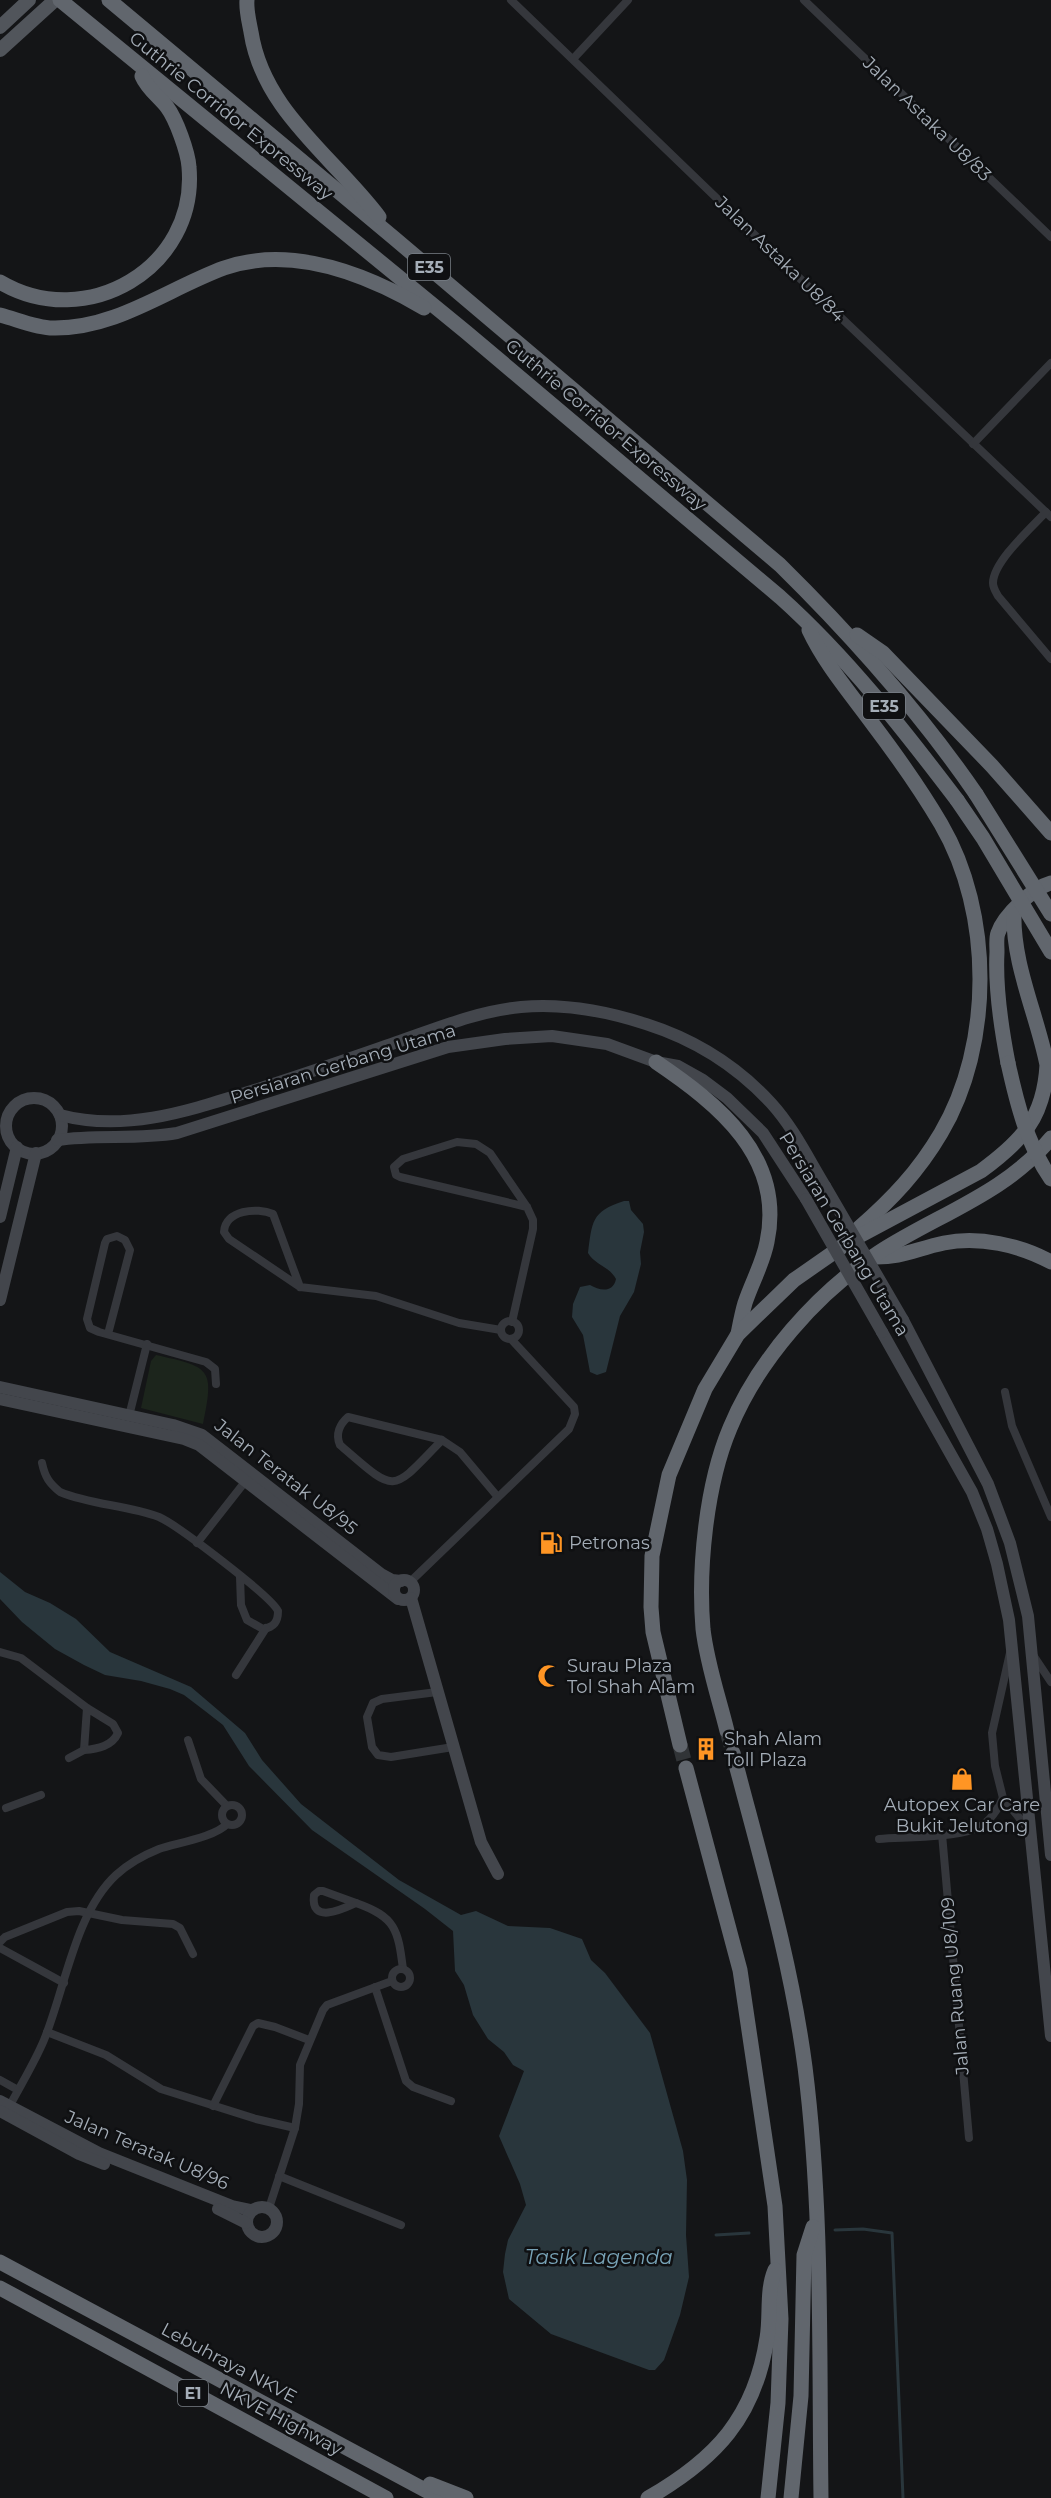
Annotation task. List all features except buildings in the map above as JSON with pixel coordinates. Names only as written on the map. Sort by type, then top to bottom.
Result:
[{"type":"highway","name":"Guthrie Corridor Expressway","points":[[60,0],[466,332],[804,618],[884,706],[957,800],[983,838],[1051,952]]},
{"type":"highway","name":"Guthrie Corridor Expressway","points":[[109,0],[747,536],[835,620],[921,720],[976,794],[1051,914]]},
{"type":"highway","points":[[248,0],[254,51],[274,96],[311,143],[364,198],[394,238]]},
{"type":"highway","points":[[0,282],[24,294],[49,300],[98,297],[125,285],[150,268],[172,240],[184,214],[189,190],[189,166],[169,109],[144,81],[136,64]]},
{"type":"highway","points":[[0,315],[51,328],[95,324],[226,268],[275,259],[328,265],[403,296],[466,332]]},
{"type":"highway","points":[[804,618],[817,646],[832,670],[890,747],[942,825],[966,885],[976,928],[980,964],[976,1029],[959,1098],[942,1132],[914,1173],[896,1196],[857,1230],[850,1240]]},
{"type":"highway","points":[[835,620],[883,653],[1019,796],[1051,833]]},
{"type":"highway","points":[[1051,883],[1032,892],[998,933],[997,958],[1000,1022],[1020,1116],[1044,1169],[1051,1179]]},
{"type":"highway","points":[[680,1745],[653,1632],[651,1607],[652,1556],[669,1475],[705,1389],[738,1334],[794,1280],[850,1240],[981,1171],[1023,1136],[1040,1107],[1046,1082],[1047,1065],[1018,957],[1013,932],[1014,911]]},
{"type":"highway","points":[[656,1062],[697,1089],[736,1128],[748,1145],[764,1178],[768,1193],[769,1230],[762,1262],[746,1302],[738,1334]]},
{"type":"highway","points":[[727,1731],[707,1652],[701,1599],[702,1553],[723,1448],[740,1406],[766,1364],[816,1302],[840,1280],[872,1257],[978,1199],[1027,1163],[1051,1138]]},
{"type":"highway","points":[[872,1257],[894,1257],[945,1243],[976,1242],[1013,1247],[1051,1262]]},
{"type":"highway","points":[[733,1754],[786,1960],[805,2067],[817,2218],[821,2498]]},
{"type":"highway","points":[[686,1768],[740,1970],[774,2196],[781,2319],[778,2403],[768,2498]]},
{"type":"highway","points":[[791,2498],[801,2396],[804,2255],[817,2218]]},
{"type":"highway","name":"Lebuhraya NKVE","points":[[0,2262],[440,2498]]},
{"type":"highway","points":[[648,2498],[682,2478],[717,2448],[738,2421],[755,2387],[766,2347],[770,2294],[773,2275],[779,2262]]},
{"type":"highway","name":"NKVE Highway","points":[[0,2288],[386,2498]]},
{"type":"highway","points":[[274,2438],[364,2498]]},
{"type":"highway","points":[[396,2473],[466,2498]]},
{"type":"main road","points":[[1,27],[29,0]]},
{"type":"main road","points":[[0,50],[55,0]]},
{"type":"main road","name":"Persiaran Gerbang Utama","points":[[17,1147],[3,1131],[5,1112],[22,1101],[40,1098],[55,1107],[60,1115],[91,1121],[163,1117],[290,1079],[479,1014],[521,1007],[563,1007],[609,1014],[658,1028],[716,1057],[747,1080],[783,1117],[903,1320],[988,1484],[1010,1543],[1028,1616],[1050,1821],[1051,1855]]},
{"type":"main road","name":"Persiaran Gerbang Utama","points":[[36,1153],[52,1147],[57,1140],[88,1137],[140,1138],[177,1133],[448,1047],[505,1039],[552,1036],[607,1044],[656,1062],[678,1066],[703,1080],[727,1098],[763,1133],[806,1199],[972,1492],[987,1529],[1009,1620],[1051,2036]]},
{"type":"main road","points":[[57,1140],[61,1132],[60,1115]]},
{"type":"main road","points":[[0,1217],[17,1147],[36,1153],[0,1300]]},
{"type":"main road","name":"Jalan Teratak U8/95","points":[[0,1387],[194,1431],[211,1440],[249,1477],[405,1598]]},
{"type":"main road","name":"Jalan Teratak U8/95","points":[[0,1399],[184,1439],[206,1449],[249,1477],[381,1574],[392,1580],[406,1581]]},
{"type":"main road","points":[[405,1598],[415,1590],[406,1581],[397,1583],[394,1590],[405,1598],[437,1692],[481,1842],[498,1874]]},
{"type":"main road","name":"Jalan Teratak U8/96","points":[[4,2108],[99,2153],[232,2206],[251,2210]]},
{"type":"main road","name":"Jalan Teratak U8/96","points":[[4,2108],[79,2154],[231,2214],[246,2223]]},
{"type":"main road","points":[[260,2206],[269,2208],[277,2218],[277,2225],[272,2234],[266,2237],[256,2236],[250,2232],[246,2223],[251,2210],[260,2206]]},
{"type":"street","name":"Jalan Astaka U8/84","points":[[511,0],[1048,514]]},
{"type":"street","points":[[573,59],[628,0]]},
{"type":"street","name":"Jalan Astaka U8/83","points":[[804,0],[1051,237]]},
{"type":"street","points":[[973,444],[1051,363]]},
{"type":"street","points":[[1048,514],[1002,561],[994,575],[993,585],[998,596],[1051,659]]},
{"type":"street","points":[[512,1322],[533,1229],[533,1220],[527,1207],[490,1153],[476,1144],[457,1142],[403,1159],[394,1167],[396,1175],[400,1177],[527,1207]]},
{"type":"street","points":[[300,1287],[273,1214],[255,1210],[238,1214],[228,1220],[224,1232],[229,1239],[300,1287],[376,1296],[459,1323],[501,1330]]},
{"type":"street","points":[[108,1334],[130,1250],[125,1240],[117,1236],[107,1239],[105,1243],[87,1319],[90,1328],[108,1334],[206,1362],[214,1369],[216,1384]]},
{"type":"street","points":[[501,1330],[506,1323],[512,1322],[517,1325],[519,1331],[517,1336],[511,1339]]},
{"type":"street","points":[[406,1581],[569,1429],[575,1414],[574,1407],[511,1339],[504,1337],[501,1330]]},
{"type":"street","points":[[129,1416],[147,1344]]},
{"type":"street","points":[[1005,1392],[1012,1426],[1051,1517]]},
{"type":"street","points":[[442,1440],[408,1476],[398,1481],[388,1482],[379,1478],[338,1441],[341,1424],[348,1417],[442,1440],[460,1452],[497,1496]]},
{"type":"street","points":[[42,1463],[44,1475],[60,1492],[157,1517],[173,1525],[240,1576],[277,1608],[278,1620],[266,1628],[236,1675]]},
{"type":"street","points":[[197,1543],[249,1477]]},
{"type":"street","points":[[240,1576],[241,1605],[247,1620],[255,1626],[266,1628]]},
{"type":"street","points":[[1012,1645],[992,1733],[995,1766],[1003,1798],[1031,1831]]},
{"type":"street","points":[[0,1652],[21,1658],[87,1708],[113,1724],[118,1733],[115,1739],[104,1746],[84,1750],[69,1758]]},
{"type":"street","points":[[1032,1655],[1051,1682]]},
{"type":"street","points":[[437,1692],[373,1703],[367,1717],[372,1748],[378,1755],[391,1757],[453,1748]]},
{"type":"street","points":[[84,1750],[87,1708]]},
{"type":"street","points":[[4,2108],[18,2090],[47,2032],[89,1913],[99,1895],[115,1875],[136,1860],[156,1850],[217,1831],[227,1824],[239,1823],[242,1814],[237,1806],[227,1806],[201,1779],[188,1740]]},
{"type":"street","points":[[2,1807],[41,1795]]},
{"type":"street","points":[[879,1839],[974,1829],[986,1823],[998,1809],[1003,1798]]},
{"type":"street","points":[[227,1806],[222,1815],[227,1824]]},
{"type":"street","name":"Jalan Ruang U8/109","points":[[942,1834],[969,2138]]},
{"type":"street","points":[[356,1903],[384,1915],[392,1925],[400,1944],[403,1969]]},
{"type":"street","points":[[0,1942],[5,1937],[67,1912],[89,1913],[122,1920],[173,1924],[180,1928],[193,1954]]},
{"type":"street","points":[[0,1948],[64,1983]]},
{"type":"street","points":[[403,1969],[411,1977],[408,1986],[399,1988],[392,1981],[395,1971],[403,1969]]},
{"type":"street","points":[[269,2208],[295,2128],[299,2104],[300,2065],[323,2010],[327,2005],[392,1981]]},
{"type":"street","points":[[375,1987],[406,2081],[413,2087],[451,2101]]},
{"type":"street","points":[[213,2106],[253,2026],[258,2024],[275,2027],[309,2040]]},
{"type":"street","points":[[47,2032],[106,2055],[161,2089],[295,2128]]},
{"type":"street","points":[[0,2080],[18,2090]]},
{"type":"street","points":[[279,2176],[401,2225]]},
{"type":"shaded area","points":[[156,1355],[188,1363],[198,1367],[204,1373],[208,1381],[208,1391],[203,1424],[141,1408],[151,1361]]},
{"type":"water","points":[[624,1201],[629,1201],[631,1210],[643,1224],[641,1264],[634,1292],[620,1316],[606,1372],[597,1375],[590,1372],[583,1335],[572,1317],[573,1304],[580,1287],[590,1285],[606,1290],[614,1284],[616,1279],[613,1275],[588,1253],[592,1226],[599,1214]]},
{"type":"water","name":"Tasik Lagenda","points":[[0,1572],[25,1592],[50,1603],[76,1619],[110,1652],[191,1687],[245,1733],[262,1760],[301,1804],[399,1880],[461,1915],[476,1911],[508,1926],[550,1928],[582,1939],[591,1960],[605,1973],[650,2033],[683,2151],[687,2180],[686,2235],[689,2277],[680,2315],[664,2360],[655,2370],[649,2370],[551,2334],[509,2299],[503,2272],[505,2254],[508,2240],[526,2205],[520,2184],[499,2136],[524,2071],[513,2065],[504,2052],[488,2039],[473,2015],[464,1985],[455,1971],[453,1931],[312,1830],[249,1766],[223,1725],[184,1695],[141,1681],[105,1675],[55,1649],[22,1622],[0,1599]]},
{"type":"waterway","points":[[835,2230],[863,2229],[892,2233],[903,2498]]},
{"type":"waterway","points":[[716,2235],[749,2233]]},
{"type":"tunnel","points":[[727,1731],[733,1753]]},
{"type":"tunnel","points":[[680,1745],[686,1768]]},
{"type":"place","name":"Petronas","points":[[551,1543]]},
{"type":"place","name":"Surau Plaza Tol Shah Alam","points":[[549,1676]]},
{"type":"place","name":"Shah Alam Toll Plaza","points":[[706,1749]]},
{"type":"place","name":"Autopex Car Care Bukit Jelutong","points":[[962,1779]]}]
